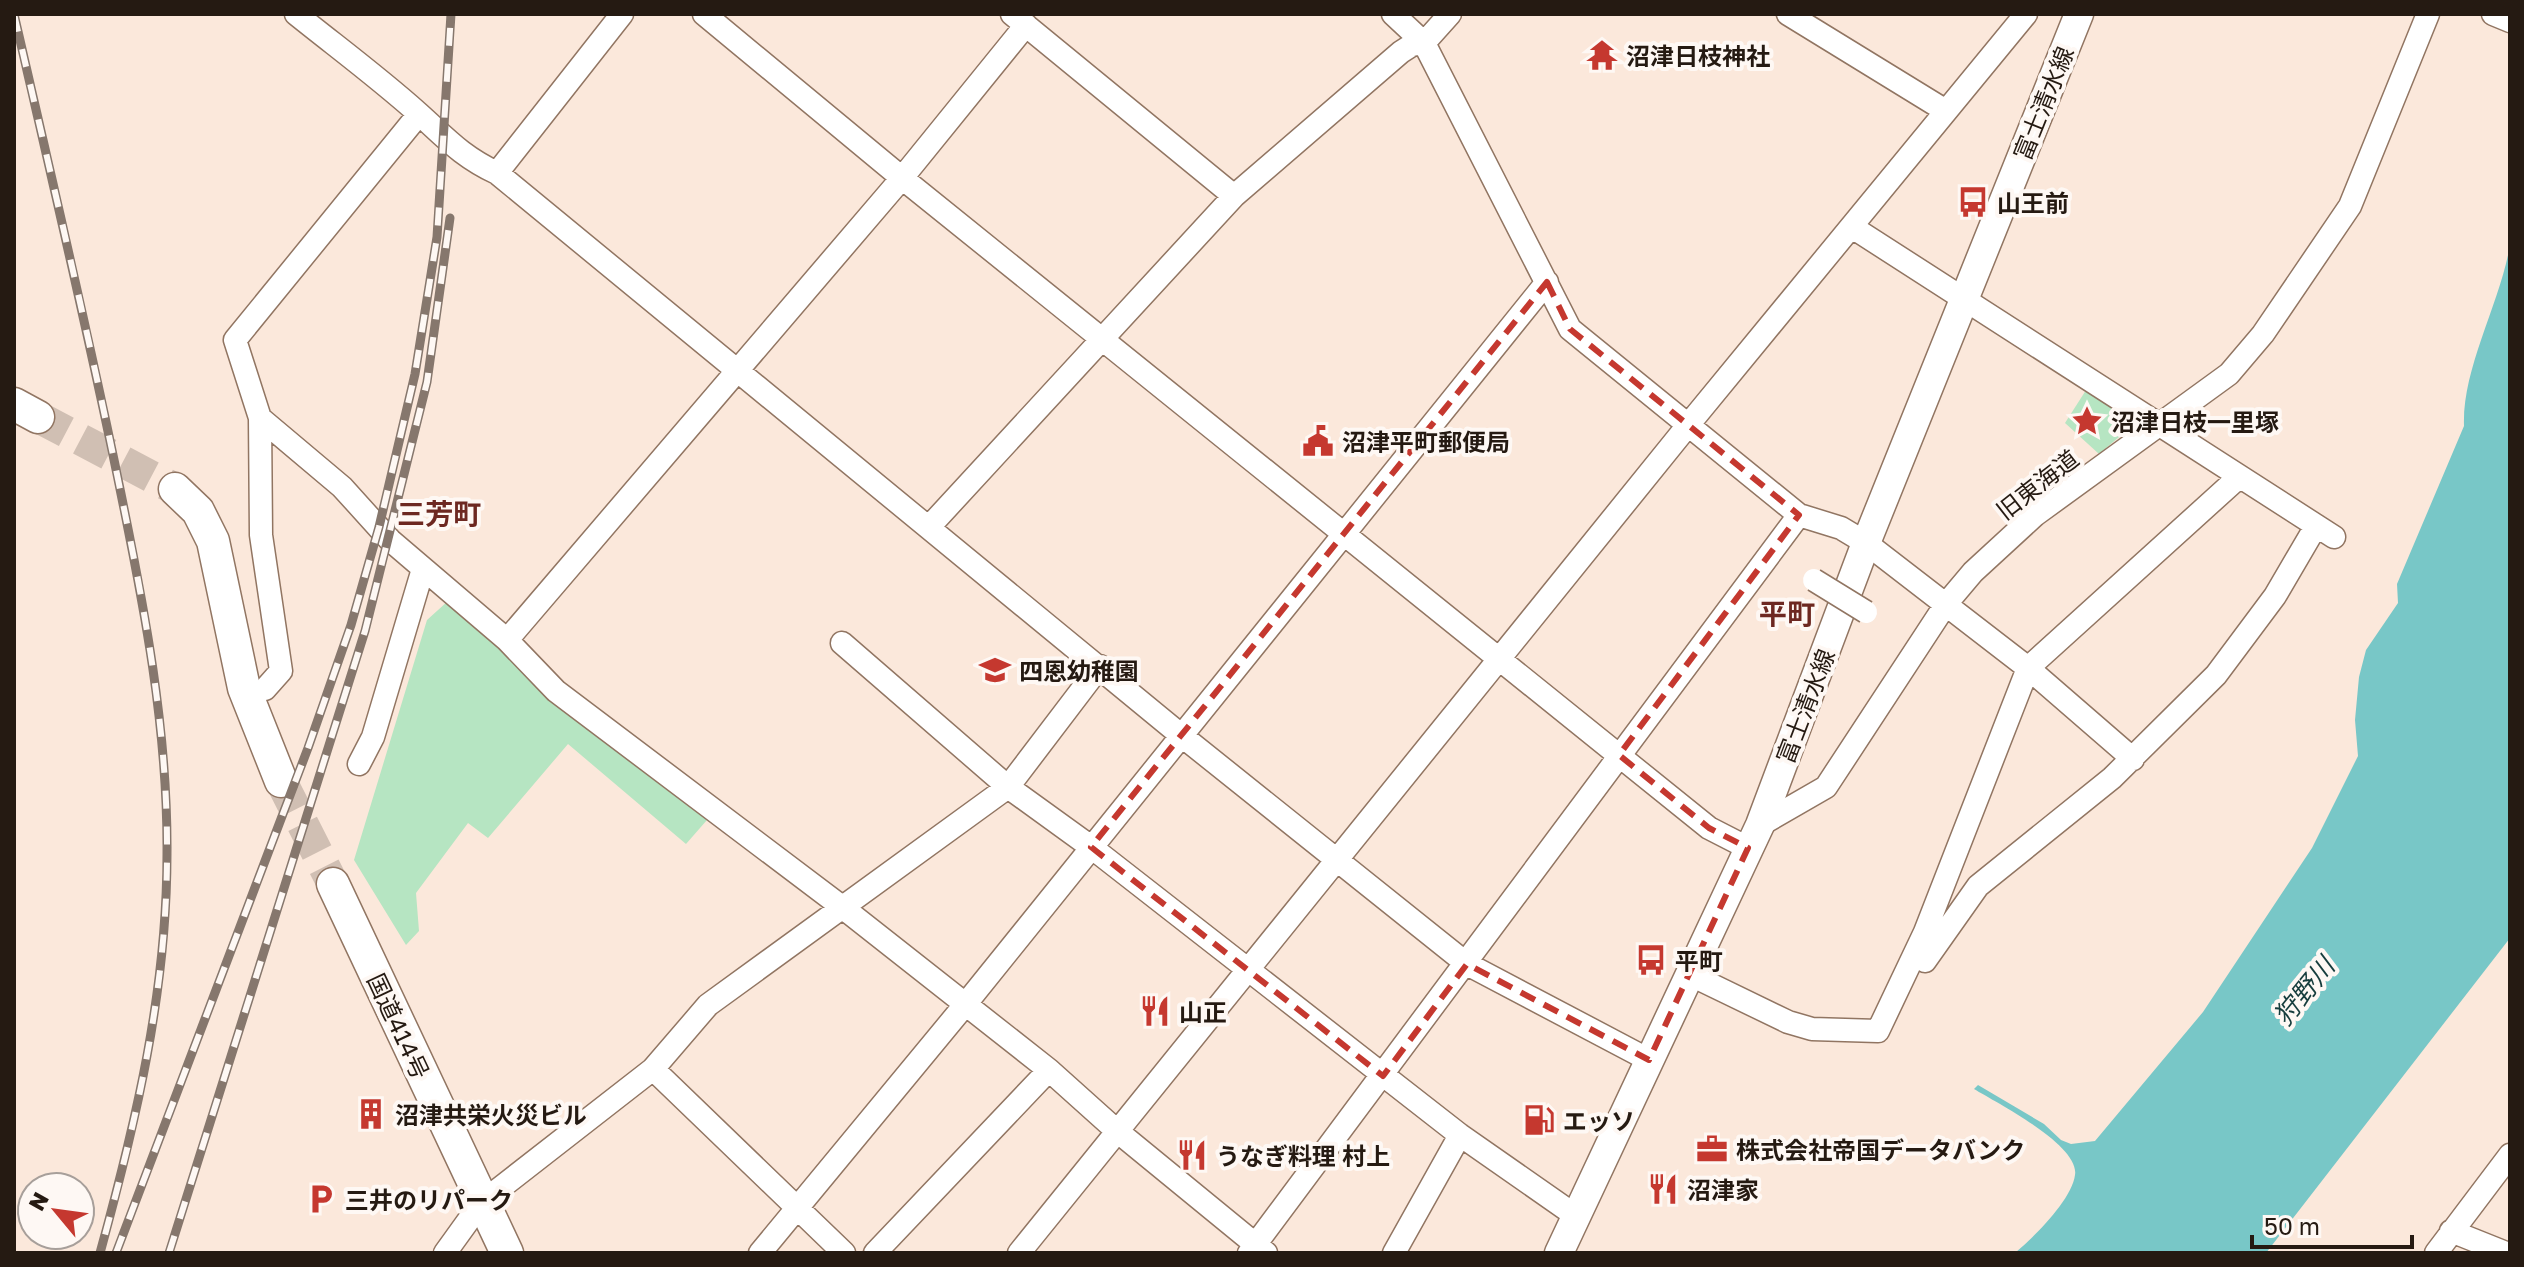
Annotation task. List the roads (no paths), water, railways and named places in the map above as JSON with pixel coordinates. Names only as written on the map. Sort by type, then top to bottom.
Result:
[{"type":"highway","points":[[175,489],[198,511],[213,541],[244,688],[281,781]]},
{"type":"highway","name":"国道414号","points":[[333,884],[507,1253]]},
{"type":"main road","name":"富士清水線","points":[[1559,1253],[1754,837],[1866,543],[2079,14]]},
{"type":"street","points":[[296,14],[419,114],[444,141],[470,161],[497,173],[1182,736],[1467,964],[1649,1060]]},
{"type":"street","points":[[497,173],[622,14]]},
{"type":"street","points":[[704,14],[902,178],[1343,530],[1709,828],[1754,837]]},
{"type":"street","points":[[1393,14],[1424,43],[1570,329],[1799,515],[1841,528],[1866,543],[1946,604],[2028,668],[2133,759]]},
{"type":"street","points":[[929,527],[1234,196],[1401,52],[1412,45],[1424,43],[1450,14]]},
{"type":"street","points":[[1788,14],[1946,111]]},
{"type":"street","points":[[1019,1253],[1689,424],[2026,14]]},
{"type":"street","name":"旧東海道","points":[[1754,837],[1826,787],[1946,604],[1973,572],[2035,515],[2229,374],[2263,334],[2350,206],[2428,14]]},
{"type":"street","points":[[2493,14],[2510,21]]},
{"type":"street","points":[[507,640],[902,178],[1019,20],[1234,196]]},
{"type":"street","points":[[265,689],[281,671],[261,535],[260,418],[235,340],[419,114]]},
{"type":"street","points":[[1852,227],[2325,531],[2294,567],[2247,637],[2216,675],[2133,759],[1978,886],[1912,979],[1902,987]]},
{"type":"street","points":[[760,1253],[964,1006],[1343,530],[1547,282]]},
{"type":"street","points":[[260,418],[342,487],[390,540],[507,640],[556,691],[842,907],[1049,1070],[1257,1250],[1619,755],[1799,515]]},
{"type":"street","points":[[1691,975],[1788,1022],[1841,1031],[1878,1031],[1902,987],[2028,668],[2239,477]]},
{"type":"street","points":[[359,764],[373,737],[423,569]]},
{"type":"street","points":[[1814,580],[1866,612]]},
{"type":"street","points":[[842,643],[1008,787],[1091,847],[1460,1135],[1576,1216]]},
{"type":"street","points":[[445,1253],[481,1203],[653,1069],[708,1005],[1008,787],[1100,666]]},
{"type":"street","points":[[653,1069],[844,1253]]},
{"type":"street","points":[[875,1253],[1049,1070]]},
{"type":"street","points":[[1394,1253],[1460,1135]]},
{"type":"street","points":[[2436,1253],[2510,1155]]},
{"type":"street","points":[[2451,1231],[2506,1253]]},
{"type":"water","name":"狩野川","points":[[2510,245],[2510,938],[2266,1253],[2015,1253],[2041,1229],[2067,1196],[2075,1175],[2073,1163],[2065,1151],[2035,1126],[1974,1089],[1978,1085],[2044,1124],[2061,1140],[2071,1144],[2095,1141],[2203,1012],[2312,848],[2358,756],[2355,720],[2359,677],[2366,650],[2398,603],[2397,584],[2464,426],[2469,382]]},
{"type":"tunnel","points":[[38,417],[175,489]]},
{"type":"tunnel","points":[[281,781],[333,884]]},
{"type":"railway","points":[[14,14],[128,530],[153,668],[163,761],[167,854],[162,956],[137,1105],[100,1253]]},
{"type":"railway","points":[[116,1253],[308,748],[351,625],[379,527],[415,374],[437,237],[451,14]]},
{"type":"railway","points":[[169,1253],[365,631],[427,382],[450,218]]},
{"type":"place","name":"沼津日枝神社","points":[[1602,55]]},
{"type":"place","name":"山王前","points":[[1973,202]]},
{"type":"place","name":"沼津日枝一里塚","points":[[2087,421]]},
{"type":"place","name":"沼津平町郵便局","points":[[1318,441]]},
{"type":"place","name":"四恩幼稚園","points":[[995,670]]},
{"type":"place","name":"平町","points":[[1651,960]]},
{"type":"place","name":"山正","points":[[1155,1011]]},
{"type":"place","name":"沼津共栄火災ビル","points":[[371,1114]]},
{"type":"place","name":"エッソ","points":[[1539,1120]]},
{"type":"place","name":"株式会社帝国データバンク","points":[[1712,1149]]},
{"type":"place","name":"うなぎ料理 村上","points":[[1192,1155]]},
{"type":"place","name":"沼津家","points":[[1663,1189]]},
{"type":"place","name":"三井のリパーク","points":[[321,1199]]},
{"type":"district","name":"三芳町","points":[[439,513]]},
{"type":"district","name":"平町","points":[[1787,613]]}]
